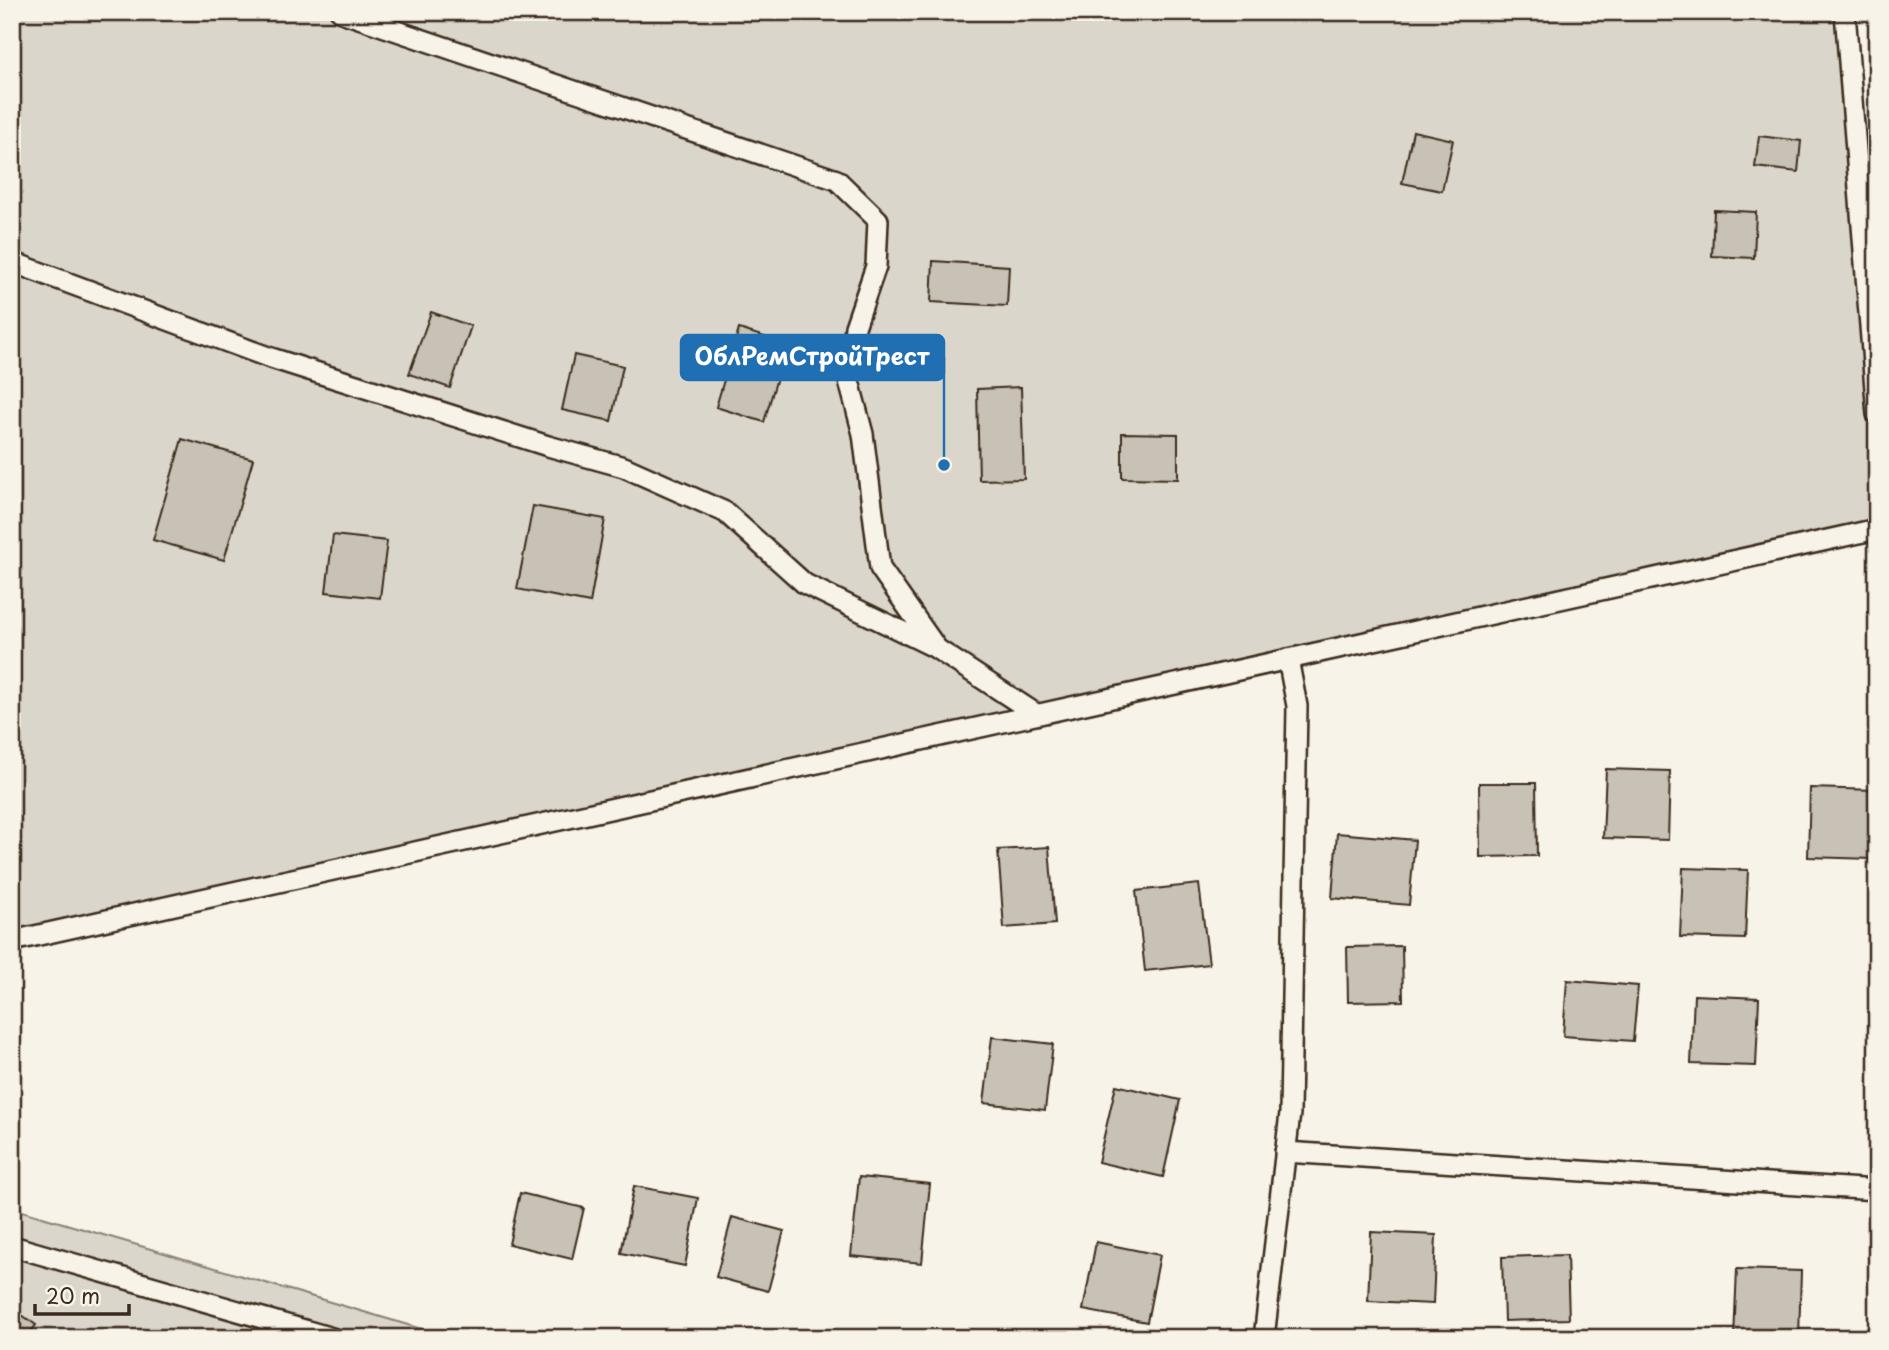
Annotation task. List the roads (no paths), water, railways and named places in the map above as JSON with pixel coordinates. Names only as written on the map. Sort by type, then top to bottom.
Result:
[{"type":"lane","points":[[341,12],[837,180],[878,220],[876,266],[855,327],[849,381],[863,434],[880,568],[937,649]]},
{"type":"lane","points":[[1844,12],[1877,414]]},
{"type":"lane","points":[[12,262],[268,357],[548,446],[624,467],[725,512],[805,584],[937,649],[1036,714]]},
{"type":"lane","points":[[12,941],[1877,529]]},
{"type":"lane","points":[[1264,1338],[1290,1113],[1297,706],[1288,659]]},
{"type":"lane","points":[[1286,1152],[1877,1190]]},
{"type":"lane","points":[[12,1245],[332,1338]]},
{"type":"place","name":"ОблРемСтройТрест","points":[[944,465]]}]
